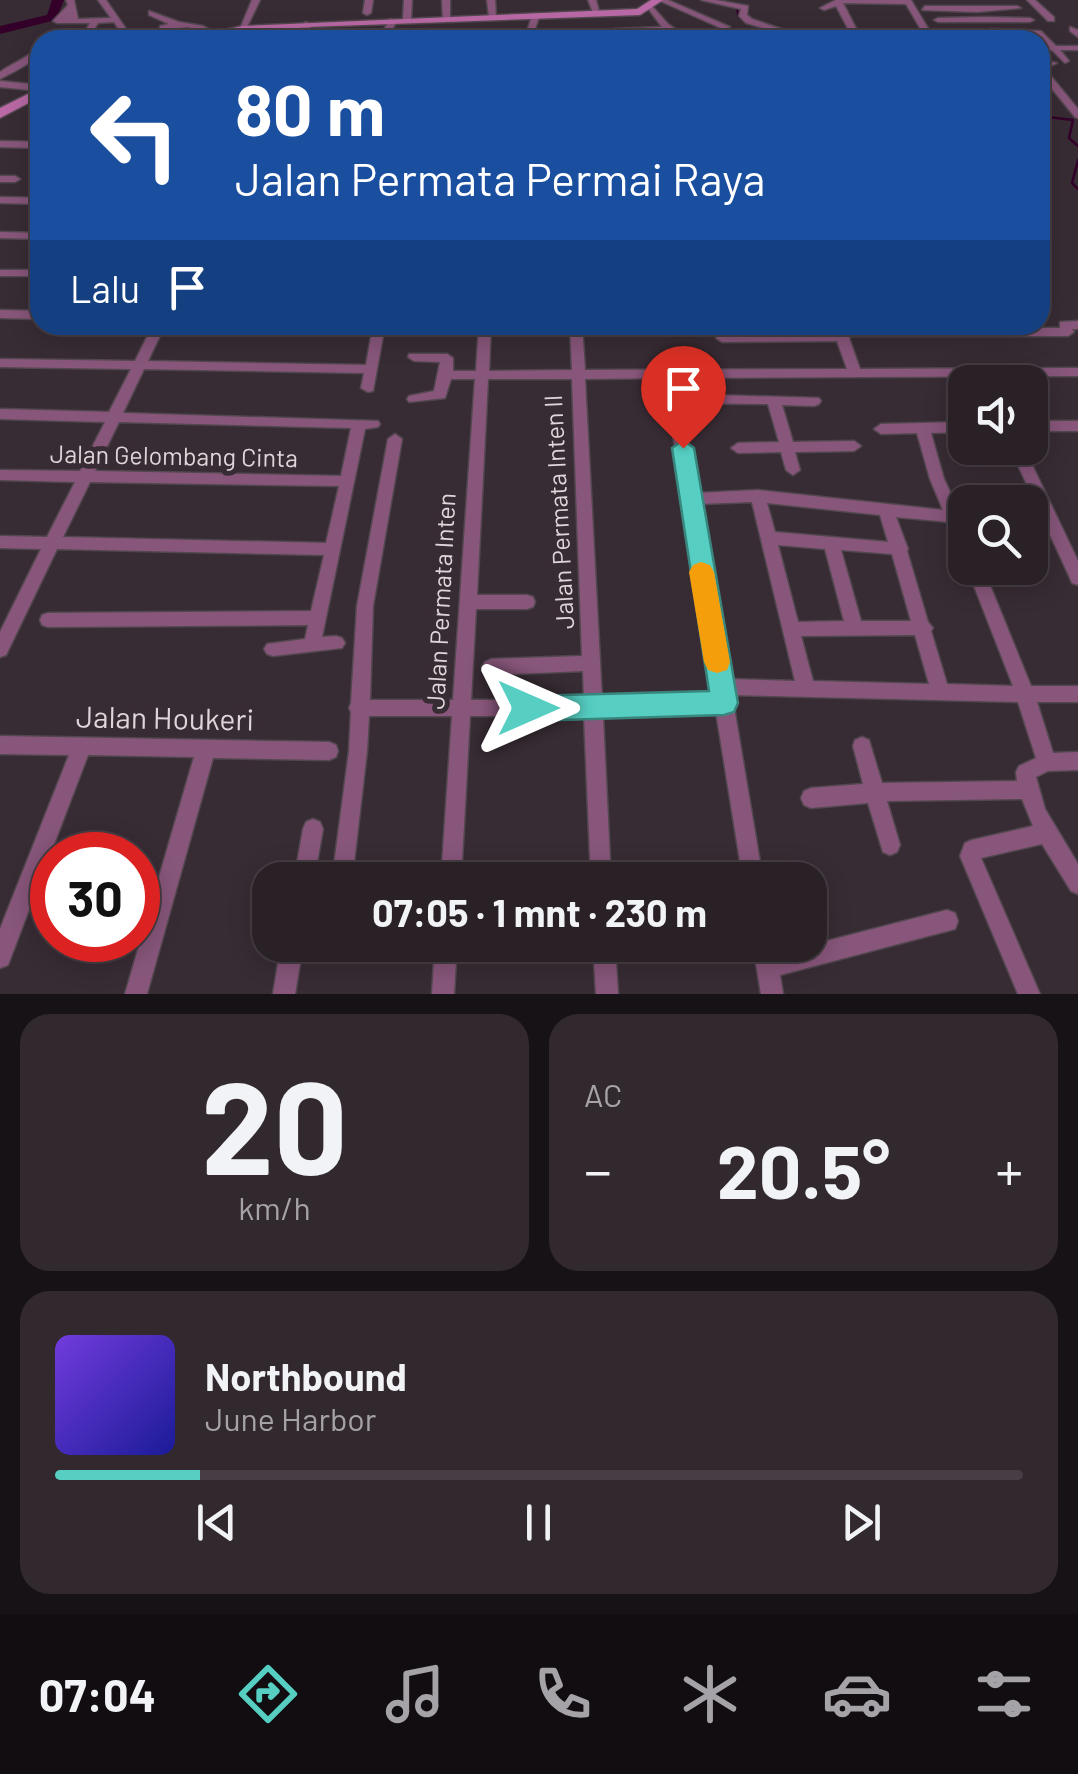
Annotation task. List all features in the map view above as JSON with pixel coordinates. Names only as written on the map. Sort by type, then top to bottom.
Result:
[{"type":"main road","points":[[234,30],[310,18],[400,20],[636,12],[657,2]]},
{"type":"main road","points":[[0,114],[30,96]]},
{"type":"street","points":[[102,0],[122,30]]},
{"type":"street","points":[[242,29],[256,0]]},
{"type":"street","points":[[367,13],[369,0]]},
{"type":"street","points":[[391,30],[408,0]]},
{"type":"street","points":[[446,0],[447,19]]},
{"type":"street","points":[[491,0],[493,17]]},
{"type":"street","points":[[592,0],[596,13]]},
{"type":"street","points":[[706,0],[736,4],[745,8],[743,16],[749,21],[776,30]]},
{"type":"street","points":[[1031,0],[1051,19]]},
{"type":"street","points":[[908,1],[930,30]]},
{"type":"street","points":[[657,2],[726,27]]},
{"type":"street","points":[[657,2],[664,30]]},
{"type":"street","points":[[824,8],[837,2],[950,2]]},
{"type":"street","points":[[837,2],[852,30]]},
{"type":"street","points":[[70,3],[57,20],[115,20]]},
{"type":"street","points":[[70,3],[75,21]]},
{"type":"street","points":[[974,6],[993,30]]},
{"type":"street","points":[[925,8],[1018,8]]},
{"type":"street","points":[[152,13],[191,30]]},
{"type":"street","points":[[530,30],[536,15]]},
{"type":"street","points":[[201,17],[201,30]]},
{"type":"street","points":[[306,30],[310,18]]},
{"type":"street","points":[[938,20],[1030,20]]},
{"type":"street","points":[[90,30],[94,22]]},
{"type":"street","points":[[164,28],[176,24]]},
{"type":"street","points":[[1050,44],[1065,61]]},
{"type":"street","points":[[1050,48],[1078,48]]},
{"type":"street","points":[[0,76],[30,60]]},
{"type":"street","points":[[26,78],[30,78]]},
{"type":"street","points":[[1050,81],[1078,116]]},
{"type":"street","points":[[0,84],[30,88]]},
{"type":"street","points":[[1066,104],[1078,105]]},
{"type":"street","points":[[0,144],[30,145]]},
{"type":"street","points":[[0,179],[15,179]]},
{"type":"street","points":[[0,200],[30,201]]},
{"type":"street","points":[[0,235],[30,236]]},
{"type":"street","points":[[0,273],[30,274]]},
{"type":"street","points":[[0,314],[30,315]]},
{"type":"street","points":[[1073,328],[1078,347]]},
{"type":"street","points":[[0,650],[6,627],[52,543],[154,335]]},
{"type":"street","points":[[368,388],[377,335]]},
{"type":"street","name":"Jalan Permata Inten","points":[[452,862],[484,335]]},
{"type":"street","name":"Jalan Permata Inten II","points":[[576,335],[601,862]]},
{"type":"street","points":[[722,338],[844,335]]},
{"type":"street","points":[[842,337],[855,373]]},
{"type":"street","points":[[414,357],[447,358],[440,395],[414,399]]},
{"type":"street","points":[[0,363],[372,370]]},
{"type":"street","points":[[446,375],[1078,372]]},
{"type":"street","points":[[670,375],[751,862]]},
{"type":"street","points":[[674,398],[814,401]]},
{"type":"street","points":[[774,400],[793,470]]},
{"type":"street","points":[[0,414],[366,424],[346,481],[312,645]]},
{"type":"street","points":[[1048,426],[1078,426]]},
{"type":"street","points":[[881,429],[948,427]]},
{"type":"street","points":[[924,428],[937,479],[948,504]]},
{"type":"street","points":[[344,862],[358,752],[365,606],[395,439]]},
{"type":"street","points":[[738,448],[854,446]]},
{"type":"street","points":[[1025,465],[1078,578]]},
{"type":"street","name":"Jalan Gelombang Cinta","points":[[0,475],[346,481]]},
{"type":"street","points":[[691,499],[758,496],[948,516]]},
{"type":"street","points":[[758,496],[805,686]]},
{"type":"street","points":[[886,509],[940,690]]},
{"type":"street","points":[[770,538],[900,550]]},
{"type":"street","points":[[0,542],[333,549]]},
{"type":"street","points":[[831,543],[854,628]]},
{"type":"street","points":[[982,585],[1047,762]]},
{"type":"street","points":[[468,602],[526,602]]},
{"type":"street","points":[[48,620],[317,618]]},
{"type":"street","points":[[792,629],[924,628]]},
{"type":"street","points":[[273,649],[336,643]]},
{"type":"street","points":[[492,667],[591,663]]},
{"type":"street","points":[[358,708],[593,708],[805,686],[1078,694]]},
{"type":"street","name":"Jalan Houkeri","points":[[0,745],[329,752]]},
{"type":"street","points":[[862,746],[890,846]]},
{"type":"street","points":[[0,957],[81,748]]},
{"type":"street","points":[[136,994],[206,749]]},
{"type":"street","points":[[1078,761],[1047,762],[1026,772],[1029,790],[1062,843],[1078,884]]},
{"type":"street","points":[[810,798],[877,792],[1029,790]]},
{"type":"street","points":[[307,862],[313,829]]},
{"type":"street","points":[[1029,994],[970,856],[972,850],[1062,843]]},
{"type":"street","points":[[827,944],[947,921]]},
{"type":"street","points":[[284,994],[289,962]]},
{"type":"street","points":[[443,994],[445,962]]},
{"type":"street","points":[[605,962],[607,994]]},
{"type":"street","points":[[767,962],[772,994]]},
{"type":"waterway","points":[[0,30],[52,17],[58,0]]},
{"type":"waterway","points":[[701,0],[713,2]]},
{"type":"waterway","points":[[736,5],[739,17],[745,21]]},
{"type":"waterway","points":[[1050,117],[1073,120],[1069,138],[1078,146]]},
{"type":"waterway","points":[[1078,160],[1072,183],[1078,189]]},
{"type":"slow traffic","points":[[701,572],[717,662]]},
{"type":"route","points":[[528,708],[724,703],[683,448]]}]
